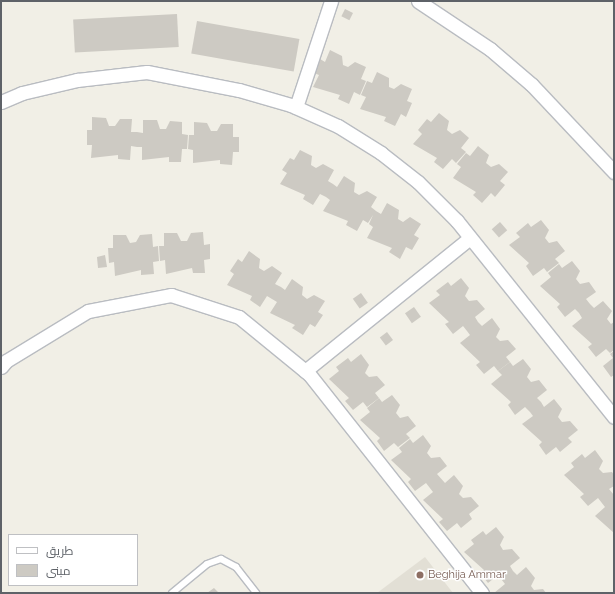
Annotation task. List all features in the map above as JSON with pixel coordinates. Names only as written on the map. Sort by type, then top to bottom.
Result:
[{"type":"street","points":[[296,107],[331,1]]},
{"type":"street","points":[[418,1],[490,49],[532,85],[614,172]]},
{"type":"street","points":[[1,102],[22,93],[77,80],[147,72],[200,81],[296,107],[338,126],[381,153],[418,182],[470,238],[614,417]]},
{"type":"street","points":[[305,371],[470,238]]},
{"type":"street","points":[[1,367],[6,360],[88,311],[171,295],[239,317],[305,371],[482,593]]},
{"type":"lane","points":[[172,593],[207,564],[221,559],[236,567],[256,593]]},
{"type":"shaded area","name":"Beghija Ammar","points":[[425,557],[453,593],[377,593]]},
{"type":"building","points":[[345,9],[353,13],[349,20],[341,16]]},
{"type":"building","points":[[177,14],[179,47],[75,52],[73,19]]},
{"type":"building","points":[[197,21],[299,39],[294,72],[191,53]]},
{"type":"building","points":[[330,50],[342,56],[343,65],[348,67],[355,62],[366,67],[361,79],[366,81],[360,95],[354,92],[349,104],[338,99],[340,95],[313,87],[319,75],[314,73],[320,59],[325,62]]},
{"type":"building","points":[[377,72],[389,78],[389,87],[394,89],[401,84],[412,89],[407,101],[412,103],[406,117],[401,114],[395,126],[384,121],[386,117],[360,109],[366,97],[361,95],[367,81],[372,83]]},
{"type":"building","points":[[439,113],[449,121],[447,130],[452,134],[460,130],[469,138],[461,148],[466,152],[456,163],[452,159],[443,169],[434,162],[437,158],[413,144],[422,134],[418,130],[427,119],[431,122]]},
{"type":"building","points":[[92,117],[106,118],[109,126],[115,126],[120,119],[132,119],[131,132],[143,133],[143,120],[157,120],[160,129],[166,129],[170,121],[182,122],[182,134],[188,135],[187,149],[182,149],[181,162],[169,162],[169,157],[142,160],[142,147],[131,146],[130,160],[118,159],[118,155],[91,158],[92,145],[87,145],[87,130],[92,130]]},
{"type":"building","points":[[194,122],[207,123],[211,131],[217,131],[221,124],[233,124],[233,137],[239,137],[239,152],[233,152],[232,165],[220,164],[220,160],[193,163],[193,150],[188,149],[189,135],[194,135]]},
{"type":"building","points":[[478,146],[489,155],[486,163],[491,167],[499,164],[508,172],[500,181],[505,185],[495,197],[491,193],[482,203],[473,195],[476,192],[453,178],[461,167],[457,164],[466,153],[470,156]]},
{"type":"building","points":[[300,150],[312,156],[311,165],[316,168],[323,164],[334,170],[328,181],[337,187],[344,176],[355,183],[354,192],[359,195],[367,191],[377,197],[371,207],[376,211],[381,214],[387,203],[399,210],[398,219],[403,222],[410,217],[421,224],[414,235],[419,238],[412,250],[406,247],[400,259],[389,252],[392,248],[367,238],[373,227],[369,224],[373,215],[368,223],[363,220],[357,231],[346,225],[348,221],[323,211],[330,200],[326,197],[320,194],[313,205],[303,199],[305,195],[280,184],[287,173],[282,170],[290,158],[294,160]]},
{"type":"building","points":[[541,220],[549,230],[545,238],[549,243],[557,241],[565,251],[555,259],[559,263],[547,272],[544,268],[533,276],[526,266],[529,263],[509,245],[520,237],[516,233],[528,223],[531,227]]},
{"type":"building","points":[[500,222],[507,230],[499,238],[492,229]]},
{"type":"building","points":[[203,232],[204,245],[210,244],[210,259],[204,260],[205,273],[193,273],[192,268],[166,274],[165,260],[160,261],[159,246],[164,246],[164,233],[177,233],[181,241],[187,241],[191,233]]},
{"type":"building","points":[[152,234],[153,247],[158,246],[159,261],[153,262],[154,274],[141,275],[141,270],[115,276],[114,262],[109,263],[108,248],[113,248],[113,235],[126,235],[130,243],[136,242],[140,235]]},
{"type":"building","points":[[249,251],[260,259],[259,268],[264,271],[272,266],[282,273],[275,284],[285,290],[292,279],[303,287],[302,295],[307,299],[314,295],[325,301],[318,312],[323,315],[315,327],[310,324],[303,335],[292,328],[295,325],[270,313],[277,302],[267,296],[260,307],[250,300],[252,296],[227,285],[234,274],[230,271],[238,259],[242,262]]},
{"type":"building","points":[[105,255],[107,267],[98,268],[97,257]]},
{"type":"building","points":[[572,261],[580,271],[576,279],[580,284],[589,282],[596,292],[586,299],[590,304],[594,308],[603,301],[612,311],[607,319],[611,324],[614,322],[614,350],[610,353],[606,349],[596,357],[588,347],[592,344],[572,326],[582,318],[579,313],[575,309],[565,317],[557,307],[560,304],[540,286],[551,277],[548,273],[559,264],[562,268]]},
{"type":"building","points":[[461,278],[469,288],[465,296],[469,301],[477,300],[485,309],[475,317],[478,322],[482,326],[492,318],[500,329],[496,337],[500,341],[508,340],[516,349],[506,357],[510,362],[498,371],[494,366],[484,374],[476,365],[480,362],[460,343],[470,335],[467,331],[463,326],[453,334],[445,324],[449,322],[429,303],[440,295],[436,291],[448,282],[451,286]]},
{"type":"building","points":[[361,293],[368,303],[360,309],[353,299]]},
{"type":"building","points":[[414,307],[421,317],[412,323],[405,313]]},
{"type":"building","points":[[387,332],[393,340],[386,345],[380,337]]},
{"type":"building","points":[[614,351],[614,375],[611,377],[603,366],[613,358],[610,354]]},
{"type":"building","points":[[361,354],[369,365],[365,373],[369,377],[377,376],[385,385],[375,393],[379,398],[367,407],[363,402],[353,410],[345,401],[349,398],[329,379],[339,371],[336,367],[348,358],[351,362]]},
{"type":"building","points":[[523,359],[531,369],[527,377],[531,382],[539,380],[547,390],[537,398],[544,407],[554,399],[562,409],[558,417],[562,422],[570,421],[578,430],[568,438],[572,442],[560,452],[556,447],[546,455],[539,445],[542,442],[522,424],[533,416],[530,412],[525,407],[515,415],[508,405],[511,402],[491,384],[502,375],[498,371],[510,362],[513,366]]},
{"type":"building","points":[[392,395],[400,405],[396,413],[400,418],[408,416],[416,426],[406,434],[410,438],[398,447],[394,443],[384,451],[377,441],[380,438],[360,420],[370,412],[367,408],[379,398],[382,402]]},
{"type":"building","points":[[423,435],[431,446],[427,453],[431,458],[440,457],[447,466],[437,474],[445,483],[454,475],[463,486],[459,494],[463,498],[471,497],[479,506],[469,514],[472,519],[461,528],[457,523],[447,531],[439,522],[443,519],[423,500],[433,492],[426,483],[415,491],[408,482],[411,479],[391,460],[402,452],[399,448],[410,439],[413,443]]},
{"type":"building","points":[[595,450],[603,461],[599,469],[603,473],[612,472],[614,475],[614,486],[609,489],[614,495],[614,533],[595,516],[605,507],[598,498],[588,506],[580,497],[584,494],[564,475],[574,467],[571,463],[582,454],[585,458]]},
{"type":"building","points":[[496,527],[504,537],[500,545],[503,550],[512,549],[520,558],[510,566],[513,571],[517,575],[526,567],[535,578],[531,586],[534,590],[543,589],[546,593],[494,593],[505,584],[498,575],[488,583],[480,573],[484,570],[464,552],[474,544],[471,540],[483,531],[486,535]]},
{"type":"building","points":[[214,588],[219,593],[207,593]]},
{"type":"place","name":"Beghija Ammar","points":[[420,575]]}]
